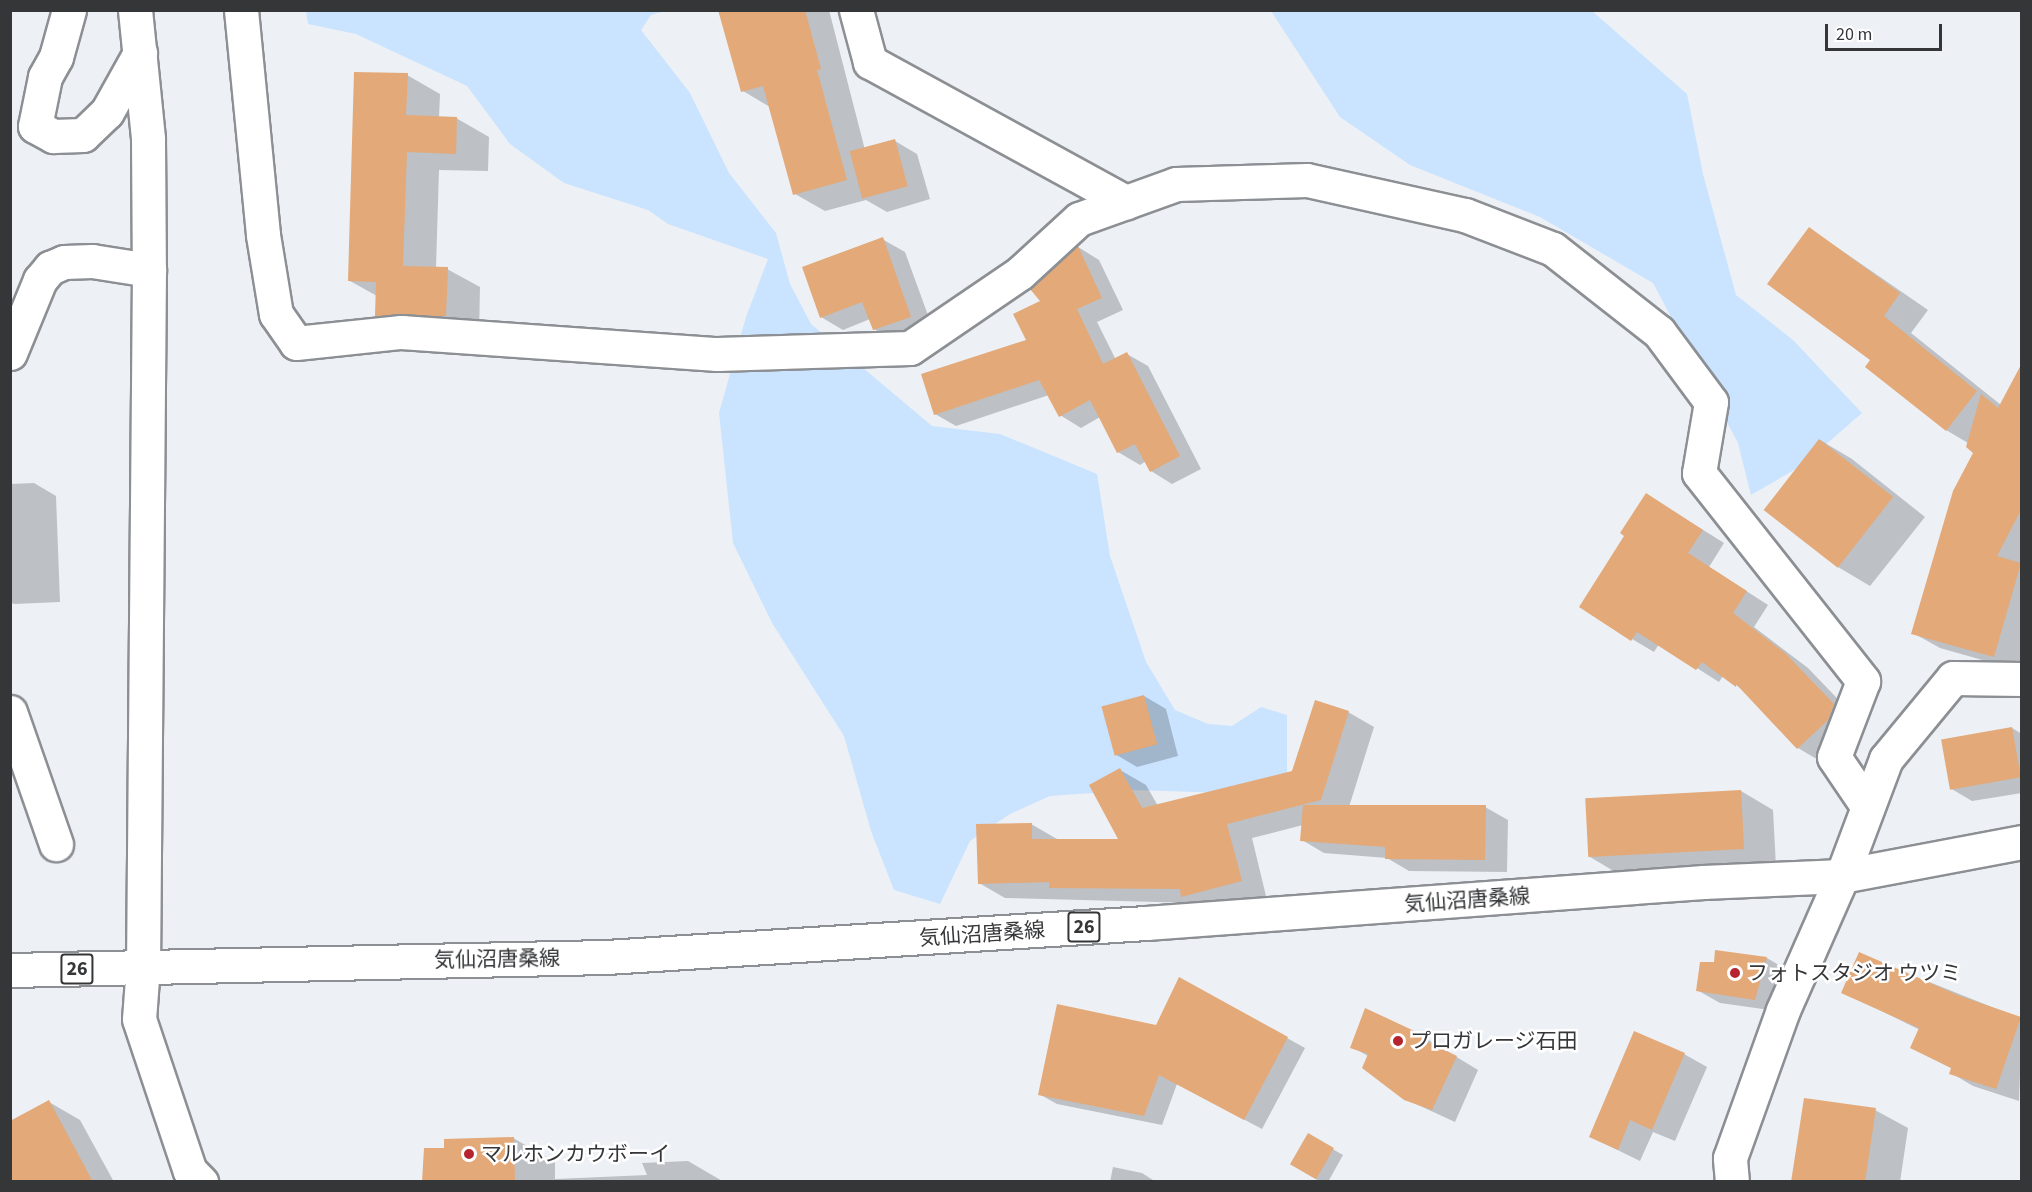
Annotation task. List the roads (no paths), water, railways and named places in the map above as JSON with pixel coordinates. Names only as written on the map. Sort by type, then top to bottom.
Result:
[{"type":"street","points":[[69,10],[56,57],[45,77],[35,126],[53,136],[83,135],[107,112],[140,53]]},
{"type":"street","points":[[135,10],[148,139],[149,270],[143,965],[139,1019],[190,1171],[201,1182]]},
{"type":"street","points":[[241,10],[267,257],[276,314],[296,343],[401,332],[717,354],[910,348],[1020,273],[1079,219],[1176,183],[1306,180],[1465,215],[1553,249],[1659,332],[1711,402],[1699,473],[1863,681],[1834,757],[1868,807]]},
{"type":"street","points":[[856,10],[870,62],[1126,202]]},
{"type":"street","points":[[10,353],[40,280],[50,268],[64,262],[92,261],[149,270]]},
{"type":"street","points":[[1732,1182],[1730,1158],[1783,1010],[1842,876],[1886,759],[1953,678],[2022,679]]},
{"type":"street","points":[[10,712],[56,844]]},
{"type":"street","name":"気仙沼唐桑線","points":[[10,970],[143,965],[606,957],[1842,876],[2022,842]]},
{"type":"place","name":"フォトスタジオ ウツミ","points":[[1735,973]]},
{"type":"place","name":"プロガレージ石田","points":[[1398,1041]]},
{"type":"place","name":"マルホンカウボーイ","points":[[469,1154]]}]
